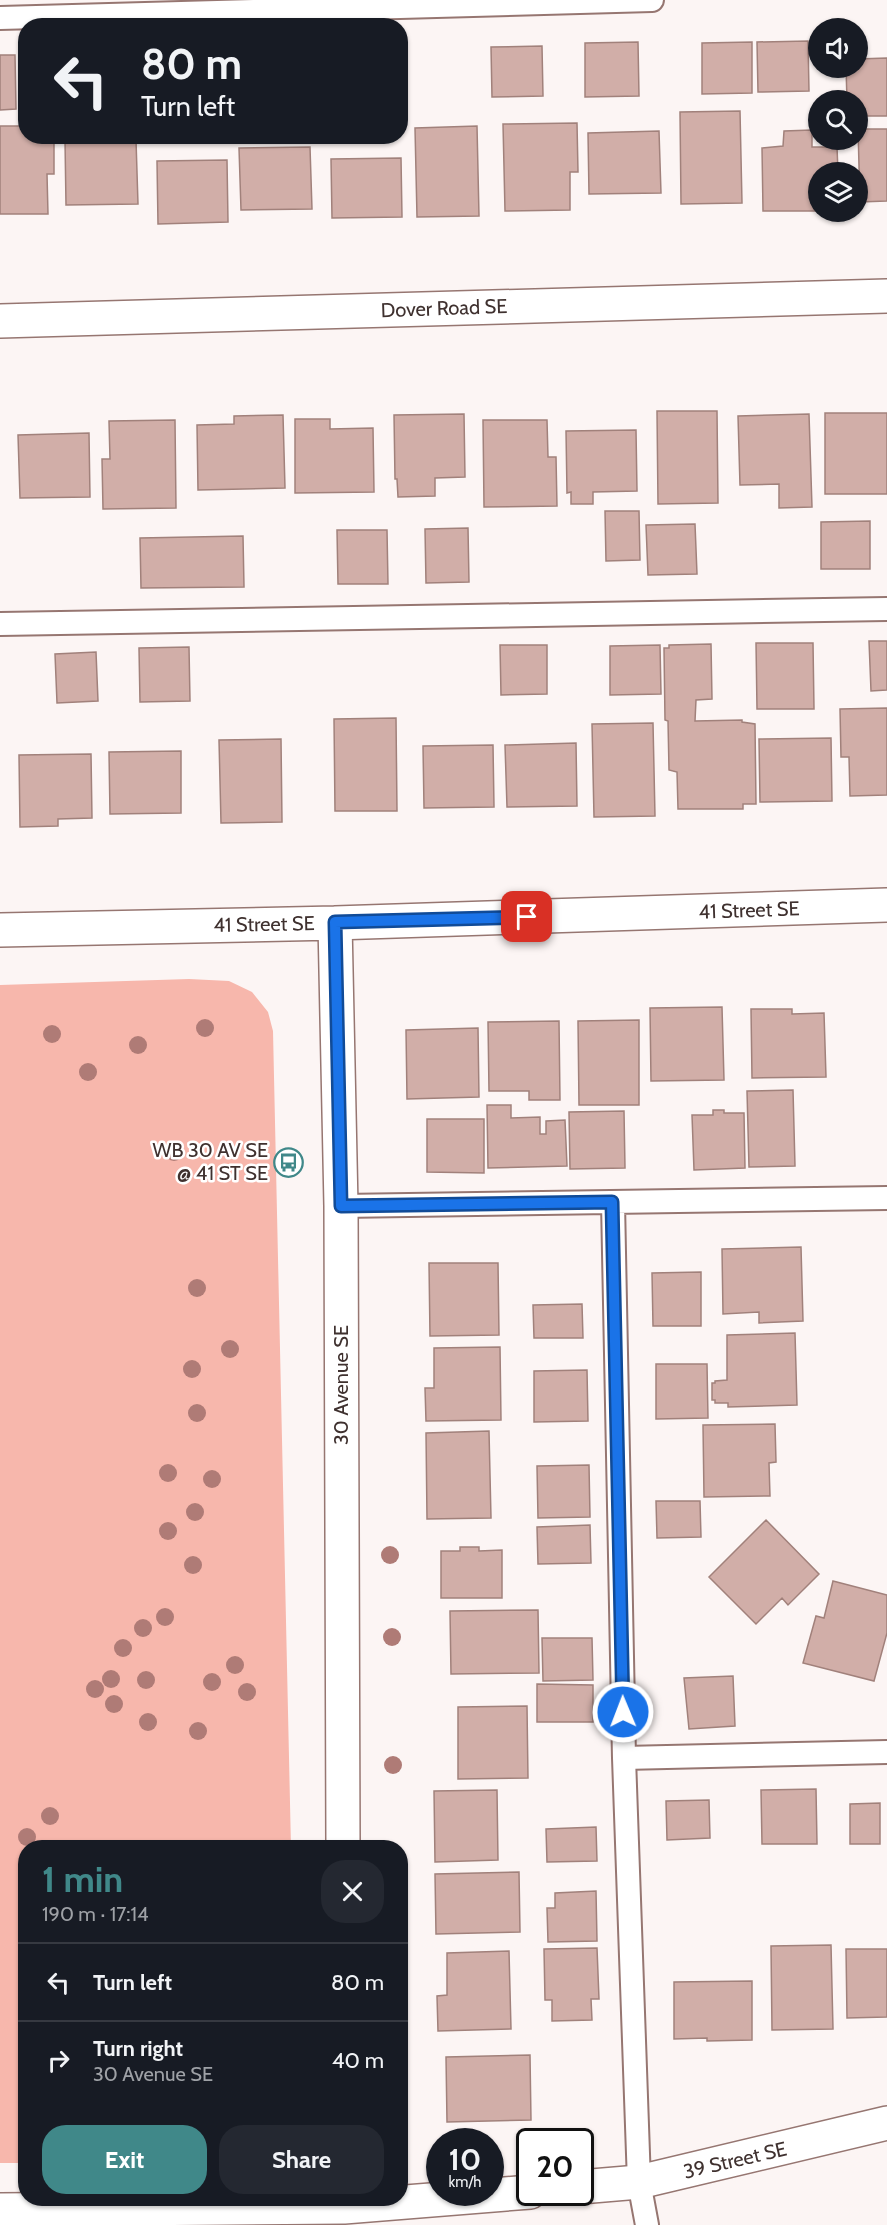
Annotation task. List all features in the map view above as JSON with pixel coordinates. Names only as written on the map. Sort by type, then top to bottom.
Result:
[{"type":"street","name":"Dover Road SE","points":[[0,321],[887,296]]},
{"type":"street","points":[[887,906],[887,920]]},
{"type":"street","name":"41 Street SE","points":[[0,930],[887,906]]},
{"type":"street","name":"30 Avenue SE","points":[[335,922],[341,1206],[343,1840]]},
{"type":"street","name":"39 Street SE","points":[[594,2186],[639,2182],[887,2123]]},
{"type":"street","points":[[408,2204],[516,2193]]},
{"type":"street","points":[[0,2210],[36,2217],[344,2210],[385,2206]]},
{"type":"lane","points":[[0,18],[652,0]]},
{"type":"lane","points":[[0,624],[887,609]]},
{"type":"lane","points":[[341,1206],[887,1198]]},
{"type":"lane","points":[[612,1202],[624,1758],[639,2182],[647,2225]]},
{"type":"lane","points":[[624,1758],[887,1752]]},
{"type":"shaded area","points":[[189,979],[229,981],[252,992],[268,1012],[273,1031],[291,1840],[18,1840],[18,2163],[0,2163],[0,985]]},
{"type":"building","points":[[808,41],[809,90],[758,92],[757,42]]},
{"type":"building","points":[[638,42],[639,96],[585,97],[585,43]]},
{"type":"building","points":[[752,42],[752,93],[702,94],[702,43]]},
{"type":"building","points":[[542,46],[543,96],[492,97],[491,47]]},
{"type":"building","points":[[0,55],[15,55],[16,109],[0,110]]},
{"type":"building","points":[[887,58],[887,116],[868,116],[868,90],[847,90],[846,78],[868,78],[868,59]]},
{"type":"building","points":[[740,111],[742,203],[681,204],[680,112]]},
{"type":"building","points":[[577,123],[578,172],[570,172],[570,210],[505,211],[503,124]]},
{"type":"building","points":[[0,126],[18,126],[18,144],[54,144],[54,174],[47,174],[48,214],[0,214]]},
{"type":"building","points":[[477,126],[479,216],[417,217],[415,128]]},
{"type":"building","points":[[868,129],[887,129],[887,201],[868,202],[868,162],[859,162],[859,150],[868,150]]},
{"type":"building","points":[[808,130],[808,150],[837,150],[838,162],[808,162],[808,211],[763,211],[762,148],[783,146],[784,131]]},
{"type":"building","points":[[659,131],[661,193],[589,194],[588,133]]},
{"type":"building","points":[[65,144],[136,144],[138,204],[66,205]]},
{"type":"building","points":[[310,147],[312,209],[241,210],[239,148]]},
{"type":"building","points":[[401,158],[402,217],[332,218],[331,159]]},
{"type":"building","points":[[227,160],[228,222],[158,224],[157,161]]},
{"type":"building","points":[[657,411],[717,411],[718,503],[658,504]]},
{"type":"building","points":[[825,413],[887,413],[887,494],[825,494]]},
{"type":"building","points":[[464,414],[465,477],[435,478],[435,496],[398,497],[397,479],[395,479],[394,415]]},
{"type":"building","points":[[809,414],[812,507],[779,508],[779,484],[740,485],[738,416]]},
{"type":"building","points":[[283,415],[285,488],[198,490],[197,425],[234,424],[234,416]]},
{"type":"building","points":[[295,419],[330,419],[330,429],[373,428],[374,492],[295,493]]},
{"type":"building","points":[[175,420],[176,508],[103,509],[102,459],[110,459],[109,421]]},
{"type":"building","points":[[483,420],[547,420],[548,457],[556,457],[557,506],[484,507]]},
{"type":"building","points":[[636,430],[637,491],[593,492],[593,504],[571,504],[571,492],[567,493],[566,431]]},
{"type":"building","points":[[89,433],[90,497],[20,498],[18,435]]},
{"type":"building","points":[[605,511],[639,511],[640,560],[606,561]]},
{"type":"building","points":[[870,521],[870,569],[821,569],[821,522]]},
{"type":"building","points":[[695,524],[697,574],[648,575],[646,525]]},
{"type":"building","points":[[468,528],[469,582],[426,583],[425,529]]},
{"type":"building","points":[[337,530],[387,530],[388,584],[338,584]]},
{"type":"building","points":[[243,536],[244,587],[141,588],[140,538]]},
{"type":"building","points":[[869,641],[887,641],[887,690],[871,691]]},
{"type":"building","points":[[756,643],[813,643],[814,709],[757,709]]},
{"type":"building","points":[[711,644],[712,699],[696,700],[695,721],[742,720],[742,722],[755,724],[756,804],[743,804],[743,809],[678,809],[677,772],[669,770],[668,721],[665,720],[664,648],[669,648],[669,645]]},
{"type":"building","points":[[500,645],[547,645],[547,694],[501,695]]},
{"type":"building","points":[[660,645],[661,694],[610,695],[610,646]]},
{"type":"building","points":[[189,647],[190,701],[140,702],[139,648]]},
{"type":"building","points":[[96,652],[98,701],[57,703],[55,654]]},
{"type":"building","points":[[887,708],[887,795],[850,796],[849,757],[841,757],[840,709]]},
{"type":"building","points":[[396,718],[397,811],[335,811],[334,719]]},
{"type":"building","points":[[653,723],[655,816],[594,817],[592,724]]},
{"type":"building","points":[[831,738],[832,801],[760,802],[759,739]]},
{"type":"building","points":[[281,739],[282,822],[221,823],[219,740]]},
{"type":"building","points":[[576,743],[577,806],[507,807],[505,745]]},
{"type":"building","points":[[493,745],[494,807],[424,808],[423,746]]},
{"type":"building","points":[[181,751],[181,813],[110,814],[109,752]]},
{"type":"building","points":[[91,754],[92,818],[58,819],[58,826],[20,827],[19,755]]},
{"type":"building","points":[[722,1007],[724,1080],[651,1081],[650,1008]]},
{"type":"building","points":[[751,1009],[792,1009],[792,1014],[824,1013],[826,1077],[752,1078]]},
{"type":"building","points":[[639,1020],[639,1105],[579,1105],[578,1021]]},
{"type":"building","points":[[559,1021],[560,1100],[529,1100],[529,1091],[489,1091],[488,1022]]},
{"type":"building","points":[[478,1028],[479,1097],[407,1099],[406,1030]]},
{"type":"building","points":[[793,1090],[795,1166],[749,1167],[747,1091]]},
{"type":"building","points":[[487,1105],[511,1105],[511,1118],[540,1117],[540,1134],[546,1134],[546,1121],[565,1120],[567,1166],[488,1168]]},
{"type":"building","points":[[713,1110],[724,1110],[724,1113],[744,1113],[745,1168],[694,1170],[692,1115],[713,1115]]},
{"type":"building","points":[[624,1111],[625,1168],[570,1169],[569,1112]]},
{"type":"building","points":[[427,1119],[484,1119],[484,1173],[427,1172]]},
{"type":"building","points":[[801,1247],[803,1321],[759,1323],[759,1312],[723,1314],[722,1249]]},
{"type":"building","points":[[429,1263],[498,1263],[499,1335],[430,1336]]},
{"type":"building","points":[[701,1272],[701,1326],[653,1326],[652,1273]]},
{"type":"building","points":[[582,1304],[583,1338],[534,1338],[533,1305]]},
{"type":"building","points":[[795,1333],[797,1405],[728,1407],[728,1403],[715,1403],[715,1400],[712,1400],[712,1383],[727,1380],[727,1335]]},
{"type":"building","points":[[500,1347],[501,1420],[426,1421],[425,1388],[434,1388],[434,1348]]},
{"type":"building","points":[[656,1364],[707,1364],[708,1418],[656,1419]]},
{"type":"building","points":[[587,1370],[588,1421],[534,1422],[534,1371]]},
{"type":"building","points":[[775,1424],[776,1462],[769,1463],[770,1496],[704,1497],[703,1425]]},
{"type":"building","points":[[489,1431],[491,1518],[427,1519],[426,1433]]},
{"type":"building","points":[[589,1465],[590,1517],[538,1518],[537,1466]]},
{"type":"building","points":[[656,1501],[700,1501],[701,1537],[657,1538]]},
{"type":"building","points":[[766,1520],[819,1574],[788,1605],[782,1598],[756,1624],[709,1577]]},
{"type":"building","points":[[590,1525],[591,1563],[538,1564],[537,1527]]},
{"type":"building","points":[[460,1547],[479,1547],[479,1551],[502,1550],[502,1598],[441,1598],[441,1551],[460,1551]]},
{"type":"building","points":[[833,1581],[887,1595],[887,1633],[874,1681],[803,1663],[816,1616],[824,1618]]},
{"type":"building","points":[[538,1610],[539,1673],[451,1674],[450,1611]]},
{"type":"building","points":[[542,1638],[592,1638],[593,1680],[543,1681]]},
{"type":"building","points":[[733,1676],[735,1726],[689,1729],[684,1678]]},
{"type":"building","points":[[537,1684],[593,1685],[593,1722],[537,1722]]},
{"type":"building","points":[[527,1706],[528,1778],[458,1779],[458,1707]]},
{"type":"building","points":[[816,1789],[817,1844],[762,1844],[761,1790]]},
{"type":"building","points":[[497,1790],[498,1860],[435,1862],[434,1791]]},
{"type":"building","points":[[709,1800],[710,1838],[667,1840],[666,1801]]},
{"type":"building","points":[[880,1803],[880,1844],[850,1844],[850,1804]]},
{"type":"building","points":[[596,1827],[597,1861],[547,1862],[546,1829]]},
{"type":"building","points":[[519,1872],[520,1932],[436,1934],[435,1874]]},
{"type":"building","points":[[596,1891],[597,1941],[548,1942],[547,1908],[555,1908],[555,1893]]},
{"type":"building","points":[[831,1945],[833,2029],[772,2030],[771,1946]]},
{"type":"building","points":[[597,1948],[599,1999],[591,1999],[592,2020],[552,2021],[552,2000],[545,2000],[544,1949]]},
{"type":"building","points":[[846,1949],[887,1949],[887,2017],[847,2018]]},
{"type":"building","points":[[509,1951],[511,2029],[438,2031],[437,1996],[447,1995],[447,1953]]},
{"type":"building","points":[[752,1981],[752,2040],[674,2039],[674,1982]]},
{"type":"building","points":[[530,2055],[531,2120],[447,2122],[446,2057]]},
{"type":"place","name":"WB 30 AV SE @ 41 ST SE","points":[[289,1162]]},
{"type":"route","points":[[527,917],[335,922],[341,1206],[612,1202],[623,1712]]}]
